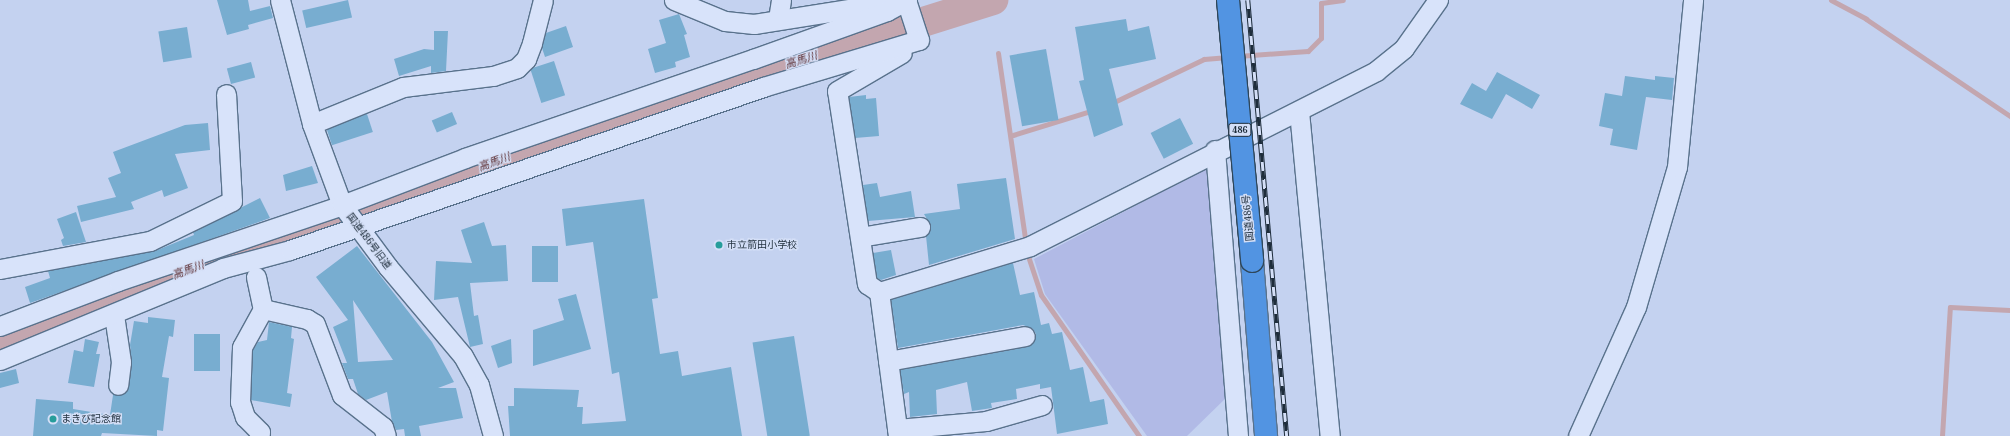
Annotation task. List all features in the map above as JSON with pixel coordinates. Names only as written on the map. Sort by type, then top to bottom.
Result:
[{"type":"highway","name":"国道486号","points":[[1228,0],[1252,260],[1266,436]]},
{"type":"street","name":"国道486号旧道","points":[[280,0],[312,124],[349,216],[463,356],[480,385],[492,436]]},
{"type":"street","points":[[312,124],[403,87],[493,76],[517,68],[526,58],[532,43],[543,0]]},
{"type":"street","points":[[674,0],[725,21],[754,24],[778,19],[908,3]]},
{"type":"street","points":[[778,19],[782,0]]},
{"type":"street","points":[[879,292],[1026,247],[1215,150],[1299,111],[1376,71],[1404,48],[1438,0]]},
{"type":"street","points":[[1578,436],[1636,307],[1677,167],[1693,0]]},
{"type":"street","points":[[908,3],[918,36]]},
{"type":"street","points":[[223,268],[229,276],[256,277],[290,250],[349,216],[465,158],[753,59],[908,3]]},
{"type":"street","points":[[0,326],[118,281],[349,216],[763,87],[918,36]]},
{"type":"street","points":[[918,36],[837,91],[867,284],[879,292],[897,432],[986,421],[1042,405]]},
{"type":"street","points":[[0,267],[150,241],[232,201],[226,94]]},
{"type":"street","points":[[1299,111],[1330,436]]},
{"type":"street","points":[[1215,150],[1238,436]]},
{"type":"street","points":[[860,237],[920,227]]},
{"type":"street","points":[[0,360],[114,315],[223,268],[290,250]]},
{"type":"street","points":[[256,277],[263,309],[242,347],[240,402],[245,416],[260,432],[260,436]]},
{"type":"street","points":[[263,309],[307,319],[315,324],[342,395],[383,427],[386,436]]},
{"type":"street","points":[[114,315],[121,362],[118,386]]},
{"type":"street","points":[[888,361],[1025,336]]},
{"type":"shaded area","points":[[1211,166],[1229,395],[1187,436],[1147,436],[1045,294],[1034,259]]},
{"type":"building","points":[[217,0],[248,0],[250,11],[270,6],[273,18],[248,25],[249,29],[227,35]]},
{"type":"building","points":[[348,0],[352,18],[306,28],[302,11]]},
{"type":"building","points":[[679,14],[687,34],[684,35],[690,57],[675,62],[676,67],[655,73],[648,49],[666,43],[659,20]]},
{"type":"building","points":[[1126,19],[1128,31],[1149,26],[1156,59],[1109,69],[1123,125],[1094,137],[1079,81],[1084,80],[1075,27]]},
{"type":"building","points":[[566,26],[573,47],[545,57],[542,48],[546,33]]},
{"type":"building","points":[[187,27],[192,58],[163,62],[158,32]]},
{"type":"building","points":[[434,31],[448,31],[446,71],[431,73],[431,66],[399,76],[394,59],[424,49],[434,50]]},
{"type":"building","points":[[1046,49],[1059,120],[1022,126],[1010,55]]},
{"type":"building","points":[[554,61],[565,95],[541,103],[530,69]]},
{"type":"building","points":[[251,62],[255,77],[231,84],[227,68]]},
{"type":"building","points":[[1497,72],[1540,95],[1532,109],[1506,94],[1492,119],[1460,104],[1472,83],[1486,91]]},
{"type":"building","points":[[1625,76],[1655,80],[1655,76],[1674,78],[1672,100],[1646,97],[1637,150],[1610,145],[1613,129],[1599,126],[1605,93],[1622,96]]},
{"type":"building","points":[[866,95],[866,99],[876,98],[879,136],[855,138],[849,97]]},
{"type":"building","points":[[452,112],[457,124],[437,133],[432,121]]},
{"type":"building","points":[[367,114],[373,132],[332,145],[326,127]]},
{"type":"building","points":[[1180,118],[1193,144],[1164,159],[1151,133]]},
{"type":"building","points":[[208,123],[210,150],[175,154],[188,188],[164,197],[162,190],[131,202],[134,209],[81,222],[77,206],[116,197],[108,178],[121,173],[113,152],[185,125]]},
{"type":"building","points":[[312,166],[318,183],[286,191],[283,175]]},
{"type":"building","points":[[1006,178],[1015,239],[929,265],[926,236],[931,226],[924,214],[960,209],[957,184]]},
{"type":"building","points":[[877,183],[880,197],[911,191],[915,217],[868,221],[863,185]]},
{"type":"building","points":[[260,198],[270,218],[30,303],[25,287],[50,278],[48,271],[155,251],[194,235],[193,232]]},
{"type":"building","points":[[644,199],[658,298],[652,299],[660,354],[678,351],[682,376],[731,367],[742,436],[510,436],[508,406],[514,406],[514,388],[579,390],[577,407],[583,407],[582,424],[626,421],[619,372],[612,374],[593,242],[566,246],[562,209]]},
{"type":"building","points":[[76,212],[86,242],[63,246],[61,240],[64,238],[57,219]]},
{"type":"building","points":[[484,222],[492,246],[506,245],[508,281],[470,283],[474,316],[478,315],[483,344],[470,347],[458,297],[434,300],[436,261],[472,263],[461,230]]},
{"type":"building","points":[[357,246],[432,342],[454,382],[438,388],[456,388],[463,418],[419,426],[421,436],[405,436],[404,429],[396,430],[392,422],[387,392],[366,400],[358,394],[353,379],[348,379],[342,363],[347,363],[333,327],[348,320],[316,277]],"holes":[[[353,300],[393,360],[358,362]]]},
{"type":"building","points":[[532,246],[558,246],[558,282],[532,282]]},
{"type":"building","points":[[891,250],[896,275],[881,280],[877,278],[873,253]]},
{"type":"building","points":[[1013,263],[1020,295],[1034,292],[1041,325],[1049,323],[1052,334],[1062,332],[1070,370],[1083,367],[1090,402],[1104,399],[1108,424],[1057,434],[1051,387],[1040,389],[1040,384],[1016,389],[1017,399],[991,403],[992,408],[972,411],[967,382],[936,390],[937,414],[910,417],[909,392],[904,394],[900,370],[1027,347],[1032,344],[1036,334],[1033,329],[1023,325],[898,348],[891,300]]},
{"type":"building","points":[[576,294],[591,349],[533,366],[533,330],[564,320],[558,299]]},
{"type":"building","points":[[148,317],[175,320],[173,337],[169,336],[162,377],[169,378],[163,431],[157,430],[157,436],[102,433],[101,436],[33,436],[36,399],[73,402],[73,409],[110,415],[113,395],[123,395],[129,386],[132,363],[130,345],[134,321],[148,323]]},
{"type":"building","points":[[269,322],[292,327],[291,338],[294,339],[287,393],[292,394],[290,407],[251,400],[253,350],[258,342],[267,340]]},
{"type":"building","points":[[194,334],[220,334],[220,371],[194,371]]},
{"type":"building","points":[[794,336],[810,436],[767,436],[753,343]]},
{"type":"building","points":[[85,339],[99,342],[96,354],[100,354],[94,387],[68,383],[74,350],[83,352]]},
{"type":"building","points":[[511,339],[512,363],[498,368],[491,346]]},
{"type":"building","points":[[16,369],[19,383],[0,388],[0,373]]},
{"type":"waterway","name":"高馬川","points":[[0,340],[206,263],[390,201],[539,146],[690,95],[993,0]]},
{"type":"waterway","name":"高馬川","points":[[994,0],[995,6]]},
{"type":"waterway","points":[[1238,56],[1308,51],[1321,38],[1321,3],[1343,0]]},
{"type":"waterway","points":[[1831,0],[1866,19],[2010,116]]},
{"type":"waterway","points":[[998,53],[1027,253],[1041,295],[1139,436]]},
{"type":"waterway","points":[[1112,103],[1204,59],[1228,57]]},
{"type":"waterway","points":[[1013,135],[1094,110]]},
{"type":"waterway","points":[[1942,436],[1950,307],[2010,310]]},
{"type":"railway","points":[[1248,0],[1287,436]]},
{"type":"place","name":"市立箭田小学校","points":[[719,245]]},
{"type":"place","name":"まきび記念館","points":[[53,419]]}]
